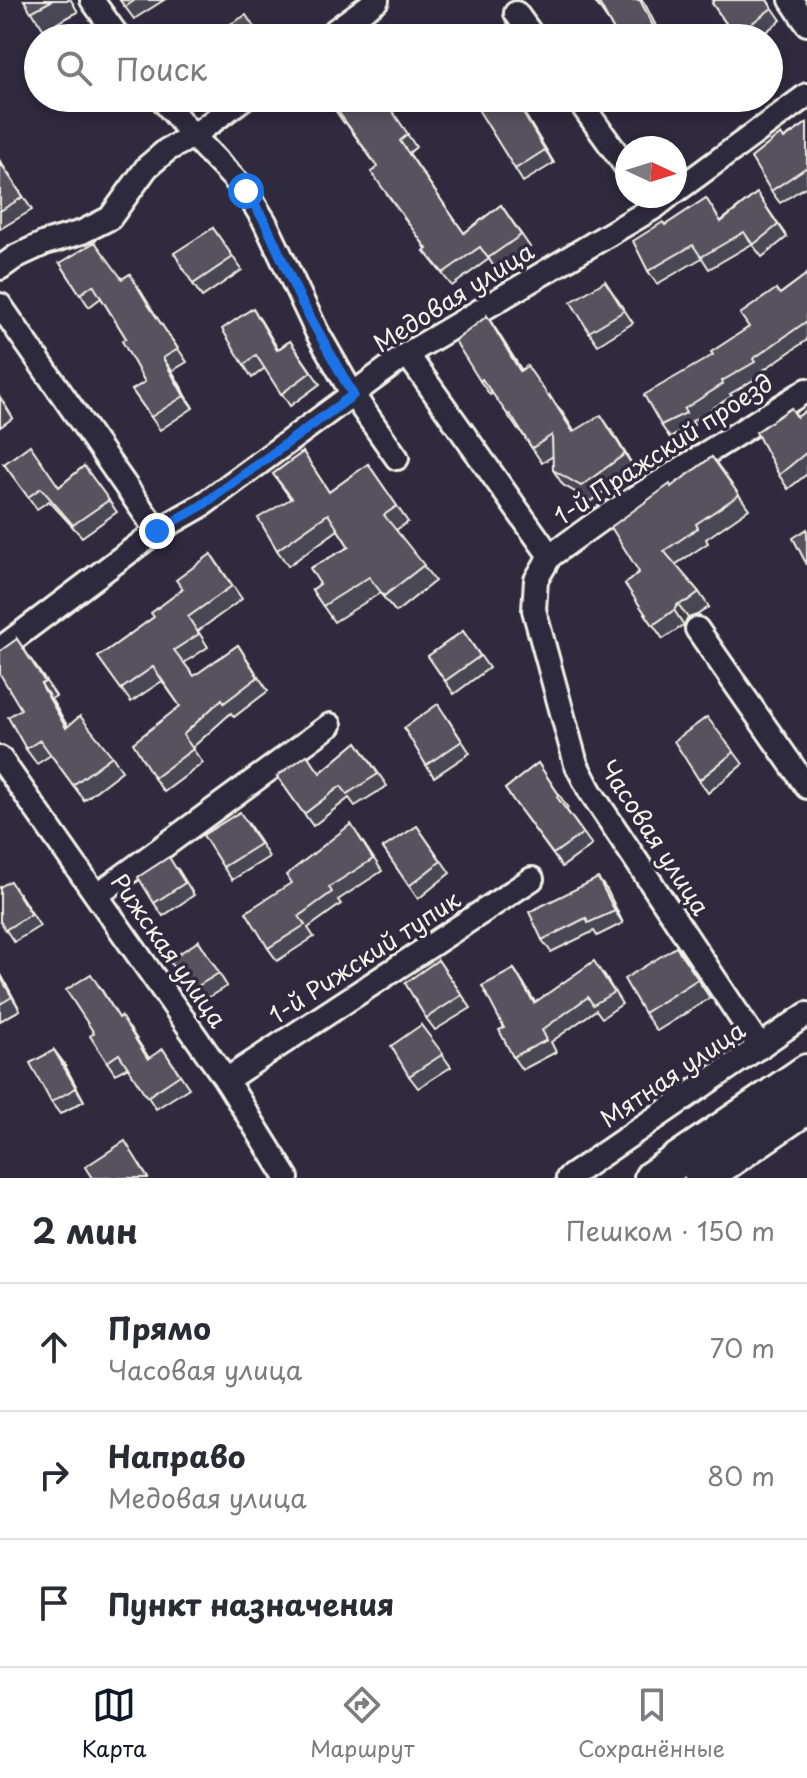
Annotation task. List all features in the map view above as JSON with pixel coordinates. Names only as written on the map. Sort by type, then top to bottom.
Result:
[{"type":"main road","points":[[652,1178],[807,1072]]},
{"type":"main road","points":[[702,1178],[807,1106]]},
{"type":"street","points":[[92,0],[109,24]]},
{"type":"street","points":[[344,24],[377,0]]},
{"type":"street","points":[[791,0],[807,24]]},
{"type":"street","points":[[516,13],[524,24]]},
{"type":"street","points":[[687,183],[807,95]]},
{"type":"street","points":[[173,112],[246,191],[265,222],[301,301],[353,395],[397,458]]},
{"type":"street","points":[[0,268],[45,243],[82,232],[110,218],[147,167],[167,150],[193,136],[225,112]]},
{"type":"street","points":[[587,112],[615,151]]},
{"type":"street","name":"Медовая улица","points":[[0,649],[157,531],[201,506],[407,354],[644,208]]},
{"type":"street","points":[[0,305],[157,531]]},
{"type":"street","points":[[407,354],[550,556]]},
{"type":"street","name":"1-й Пражский проезд","points":[[550,556],[600,520],[807,390]]},
{"type":"street","name":"Часовая улица","points":[[550,556],[536,580],[534,610],[576,764],[590,791],[760,1047]]},
{"type":"street","points":[[697,629],[807,787]]},
{"type":"street","points":[[97,895],[330,725]]},
{"type":"street","name":"Рижская улица","points":[[0,758],[226,1080],[287,1178]]},
{"type":"street","name":"1-й Рижский тупик","points":[[226,1080],[532,879]]},
{"type":"street","name":"Мятная улица","points":[[568,1178],[807,1014]]},
{"type":"building","points":[[24,0],[53,0],[31,12]]},
{"type":"building","points":[[120,0],[135,0],[125,7]]},
{"type":"building","points":[[594,0],[640,0],[652,24],[610,24],[599,3],[596,4]]},
{"type":"building","points":[[767,0],[772,8],[751,24],[727,24],[712,3]]},
{"type":"building","points":[[246,15],[252,24],[230,24]]},
{"type":"building","points":[[338,112],[393,112],[408,134],[400,141],[464,233],[501,205],[521,235],[488,258],[480,247],[443,273],[424,251],[427,249],[371,172],[378,167]]},
{"type":"building","points":[[480,112],[522,112],[545,150],[515,169]]},
{"type":"building","points":[[807,123],[807,167],[771,191],[751,158],[781,134],[784,139]]},
{"type":"building","points":[[0,162],[23,197],[0,211]]},
{"type":"building","points":[[757,193],[778,225],[753,245],[744,232],[701,257],[693,245],[648,271],[633,241],[663,222],[665,225],[706,198],[721,222]]},
{"type":"building","points":[[213,228],[233,257],[193,284],[174,253]]},
{"type":"building","points":[[95,242],[122,279],[130,274],[178,349],[163,358],[184,396],[151,417],[132,390],[145,382],[122,341],[126,338],[93,285],[80,294],[60,263]]},
{"type":"building","points":[[807,274],[807,321],[753,359],[755,362],[684,409],[686,413],[661,425],[644,395],[713,355],[711,352],[749,327],[740,314],[776,289],[780,294]]},
{"type":"building","points":[[605,281],[624,311],[589,332],[571,302]]},
{"type":"building","points":[[253,308],[277,350],[290,341],[311,372],[281,394],[256,355],[244,365],[222,329]]},
{"type":"building","points":[[487,316],[520,371],[527,366],[573,432],[601,415],[625,454],[581,486],[553,470],[552,435],[532,448],[510,414],[482,379],[480,381],[455,341]]},
{"type":"building","points":[[791,408],[797,417],[807,410],[807,452],[779,475],[756,432]]},
{"type":"building","points":[[30,445],[59,487],[84,466],[109,500],[73,525],[41,488],[28,497],[4,464]]},
{"type":"building","points":[[303,452],[329,492],[368,464],[397,506],[384,515],[424,565],[384,596],[369,577],[323,606],[312,590],[320,584],[310,568],[349,547],[328,514],[277,550],[258,518],[292,498],[273,474]]},
{"type":"building","points":[[712,457],[739,495],[696,524],[698,528],[664,551],[699,592],[678,604],[653,625],[625,584],[639,572],[611,527]]},
{"type":"building","points":[[807,529],[807,565],[793,538]]},
{"type":"building","points":[[211,554],[232,586],[188,617],[199,634],[174,650],[194,676],[238,645],[258,677],[224,703],[222,699],[183,735],[193,749],[154,778],[133,743],[180,706],[153,667],[121,689],[98,657],[154,617],[151,613],[183,589],[176,580]]},
{"type":"building","points":[[463,631],[480,656],[445,681],[428,656]]},
{"type":"building","points":[[17,639],[45,682],[41,684],[66,728],[80,716],[112,756],[73,785],[40,740],[26,749],[8,717],[21,709],[0,674],[0,651]]},
{"type":"building","points":[[438,704],[462,741],[426,765],[404,728]]},
{"type":"building","points":[[707,717],[734,752],[699,780],[674,741]]},
{"type":"building","points":[[357,742],[378,774],[347,794],[341,786],[304,814],[277,776],[307,755],[320,773]]},
{"type":"building","points":[[538,763],[559,795],[557,797],[583,833],[553,854],[505,789]]},
{"type":"building","points":[[240,812],[260,844],[223,867],[203,835]]},
{"type":"building","points":[[351,824],[373,859],[329,887],[332,892],[299,916],[305,925],[268,948],[246,912],[291,883],[286,875]]},
{"type":"building","points":[[417,826],[441,861],[409,886],[383,848]]},
{"type":"building","points":[[169,857],[185,883],[154,903],[138,877]]},
{"type":"building","points":[[598,878],[615,911],[588,923],[586,918],[542,940],[529,912]]},
{"type":"building","points":[[10,881],[31,914],[5,930],[0,921],[0,887]]},
{"type":"building","points":[[199,941],[219,973],[188,992],[169,960]]},
{"type":"building","points":[[676,947],[698,979],[644,1013],[624,979]]},
{"type":"building","points":[[438,960],[462,995],[426,1018],[405,983]]},
{"type":"building","points":[[594,961],[614,992],[593,1005],[588,997],[542,1030],[547,1040],[513,1057],[499,1030],[504,1028],[482,986],[514,969],[534,1003]]},
{"type":"building","points":[[91,974],[148,1059],[163,1049],[180,1075],[147,1097],[119,1054],[107,1062],[90,1036],[94,1033],[66,990]]},
{"type":"building","points":[[0,976],[12,997],[0,1004]]},
{"type":"building","points":[[421,1025],[443,1054],[409,1076],[391,1046]]},
{"type":"building","points":[[54,1050],[76,1088],[51,1102],[30,1063]]},
{"type":"building","points":[[125,1141],[148,1178],[92,1178],[85,1167]]},
{"type":"route","points":[[157,531],[201,506],[353,395],[317,332],[265,222],[246,191]]}]
